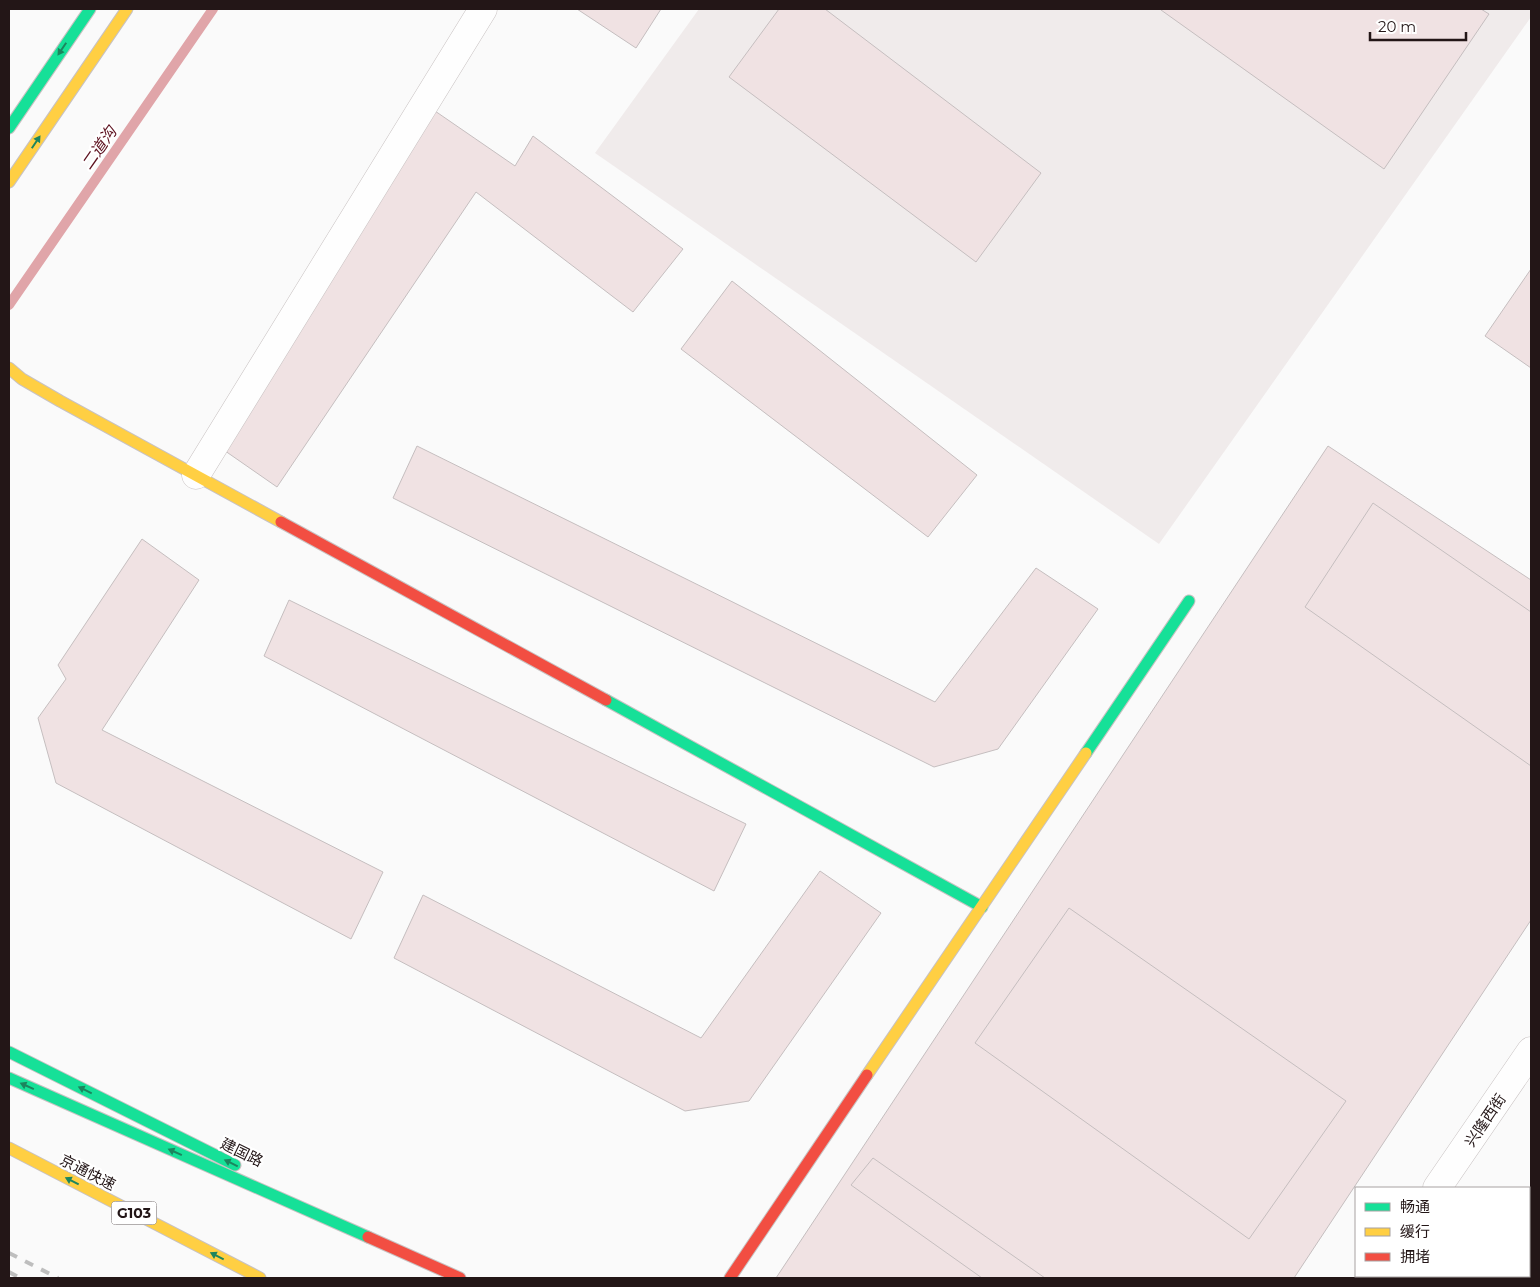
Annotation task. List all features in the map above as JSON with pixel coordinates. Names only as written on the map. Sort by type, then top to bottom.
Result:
[{"type":"main road","points":[[9,128],[90,9]]},
{"type":"main road","points":[[9,182],[127,9]]},
{"type":"main road","points":[[9,368],[22,379],[196,476],[982,907]]},
{"type":"main road","points":[[730,1278],[1189,601]]},
{"type":"main road","name":"建国路","points":[[9,1052],[461,1278]]},
{"type":"main road","points":[[9,1078],[461,1278]]},
{"type":"main road","name":"京通快速","points":[[9,1148],[260,1278]]},
{"type":"street","points":[[196,476],[483,9]]},
{"type":"street","name":"兴隆西街","points":[[1439,1187],[1531,1051]]},
{"type":"shaded area","points":[[699,9],[1531,9],[1531,17],[1159,544],[595,153]]},
{"type":"building","points":[[577,9],[661,9],[636,48]]},
{"type":"building","points":[[779,9],[825,9],[1041,173],[976,262],[729,77]]},
{"type":"building","points":[[1162,9],[1481,9],[1489,14],[1384,169]]},
{"type":"building","points":[[435,111],[515,166],[533,136],[683,249],[633,312],[476,192],[277,487],[218,446]]},
{"type":"building","points":[[1531,269],[1531,368],[1485,336]]},
{"type":"building","points":[[732,281],[977,475],[928,537],[681,349]]},
{"type":"building","points":[[417,446],[935,702],[1036,568],[1098,609],[998,749],[934,767],[393,498]]},
{"type":"building","points":[[1328,446],[1531,580],[1531,920],[1294,1278],[776,1278]]},
{"type":"building","points":[[1373,503],[1531,612],[1531,766],[1305,607]]},
{"type":"building","points":[[142,539],[199,580],[102,730],[383,872],[351,939],[56,783],[38,718],[66,679],[58,665]]},
{"type":"building","points":[[289,600],[746,824],[714,891],[264,656]]},
{"type":"building","points":[[820,871],[881,913],[749,1101],[685,1111],[394,958],[423,895],[701,1038]]},
{"type":"building","points":[[1069,908],[1346,1101],[1249,1239],[975,1043]]},
{"type":"building","points":[[873,1158],[1045,1278],[982,1278],[851,1185]]},
{"type":"waterway","name":"二道沟","points":[[9,305],[213,9]]},
{"type":"railway","points":[[9,1253],[58,1278]]},
{"type":"railway","points":[[9,1272],[20,1278]]},
{"type":"traffic: fast","points":[[9,128],[90,9]]},
{"type":"traffic: fast","points":[[1086,753],[1189,601]]},
{"type":"traffic: fast","points":[[606,700],[982,907]]},
{"type":"traffic: fast","points":[[9,1052],[235,1165]]},
{"type":"traffic: fast","points":[[9,1078],[368,1237]]},
{"type":"traffic: slow","points":[[9,182],[127,9]]},
{"type":"traffic: slow","points":[[9,368],[22,379],[60,401],[281,522]]},
{"type":"traffic: slow","points":[[867,1075],[1086,753]]},
{"type":"traffic: slow","points":[[9,1148],[260,1278]]},
{"type":"traffic: jam","points":[[281,522],[606,700]]},
{"type":"traffic: jam","points":[[730,1278],[867,1075]]},
{"type":"traffic: jam","points":[[368,1237],[460,1278]]}]
